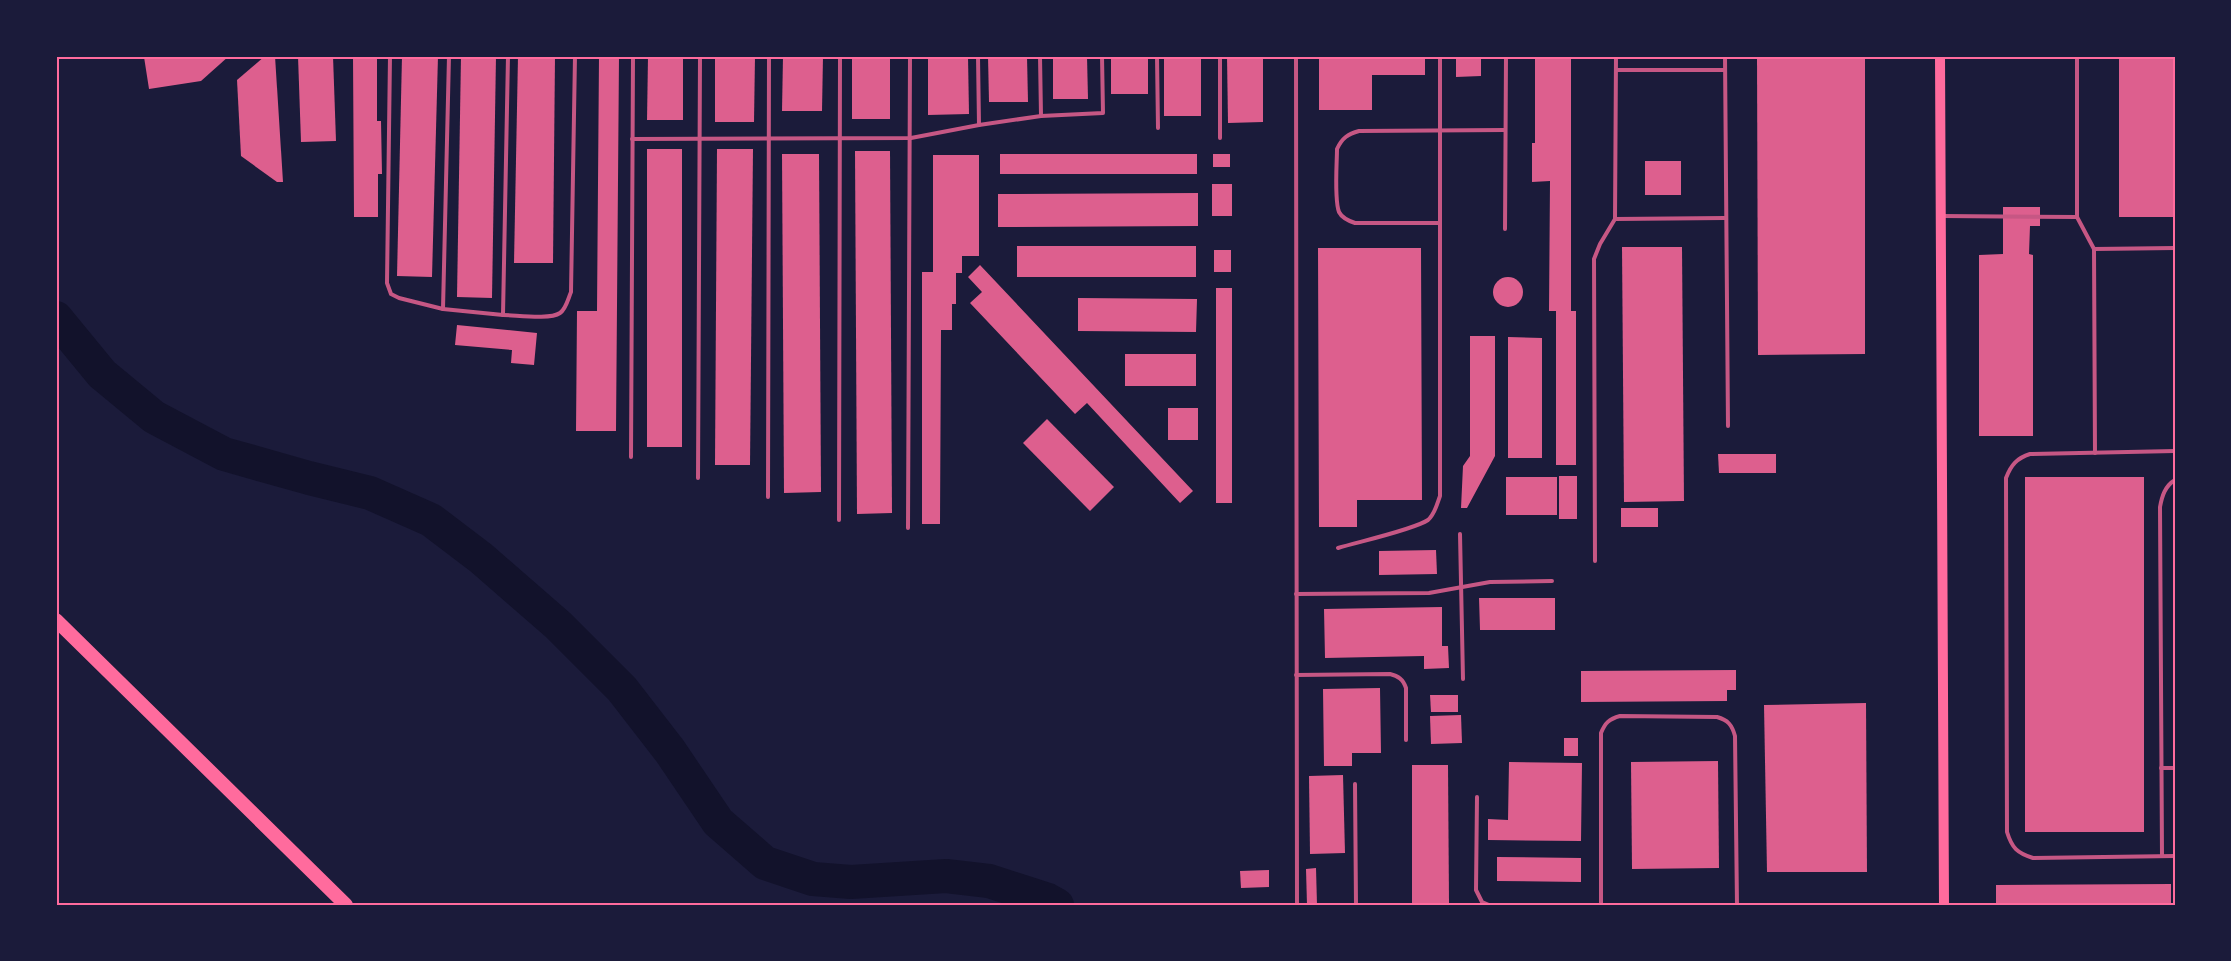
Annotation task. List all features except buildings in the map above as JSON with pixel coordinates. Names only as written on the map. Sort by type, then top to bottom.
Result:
[{"type":"highway","points":[[56,620],[346,905]]},
{"type":"main road","points":[[1940,56],[1944,905]]},
{"type":"lane","points":[[390,56],[387,283],[391,294],[399,298],[443,309],[503,315],[550,316],[560,313],[567,304],[571,292],[575,56]]},
{"type":"lane","points":[[443,309],[449,56]]},
{"type":"lane","points":[[503,315],[508,56]]},
{"type":"lane","points":[[631,457],[633,56]]},
{"type":"lane","points":[[698,478],[700,56]]},
{"type":"lane","points":[[768,497],[769,56]]},
{"type":"lane","points":[[840,56],[840,520]]},
{"type":"lane","points":[[908,528],[910,56]]},
{"type":"lane","points":[[978,56],[978,125]]},
{"type":"lane","points":[[1040,56],[1041,116]]},
{"type":"lane","points":[[632,139],[910,138],[978,125],[1041,116],[1103,113],[1102,56]]},
{"type":"lane","points":[[1157,56],[1158,128]]},
{"type":"lane","points":[[1220,56],[1220,138]]},
{"type":"lane","points":[[1296,56],[1297,905]]},
{"type":"lane","points":[[1338,548],[1427,520],[1435,512],[1440,496],[1440,56]]},
{"type":"lane","points":[[1504,229],[1506,56]]},
{"type":"lane","points":[[1594,561],[1594,259],[1600,244],[1615,219],[1616,56]]},
{"type":"lane","points":[[1725,56],[1728,426]]},
{"type":"lane","points":[[2077,56],[2077,217],[2094,249],[2095,453]]},
{"type":"lane","points":[[1616,70],[1725,70]]},
{"type":"lane","points":[[1440,223],[1355,223],[1346,220],[1339,212],[1337,148],[1341,142],[1348,134],[1359,131],[1505,130]]},
{"type":"lane","points":[[1941,216],[2077,217]]},
{"type":"lane","points":[[1615,219],[1725,218]]},
{"type":"lane","points":[[2094,249],[2175,248]]},
{"type":"lane","points":[[2175,451],[2030,454],[2019,458],[2010,468],[2006,478],[2007,832],[2012,847],[2021,854],[2033,858],[2175,856]]},
{"type":"lane","points":[[2162,856],[2160,507],[2163,493],[2170,483],[2175,480]]},
{"type":"lane","points":[[1460,534],[1462,679]]},
{"type":"lane","points":[[1296,594],[1429,593],[1490,582],[1552,581]]},
{"type":"lane","points":[[1296,675],[1390,674],[1398,676],[1404,682],[1406,688],[1406,740]]},
{"type":"lane","points":[[1602,905],[1601,733],[1604,725],[1611,718],[1620,716],[1717,717],[1726,720],[1732,726],[1735,736],[1737,905]]},
{"type":"lane","points":[[2161,768],[2175,768]]},
{"type":"lane","points":[[1355,784],[1356,905]]},
{"type":"lane","points":[[1477,797],[1476,890],[1482,902],[1489,905]]},
{"type":"waterway","points":[[56,318],[102,374],[154,417],[224,454],[370,493],[431,520],[481,558],[558,625],[622,689],[670,751],[718,822],[765,863],[813,879],[851,882],[946,876],[989,881],[1048,900],[1057,905]]}]
